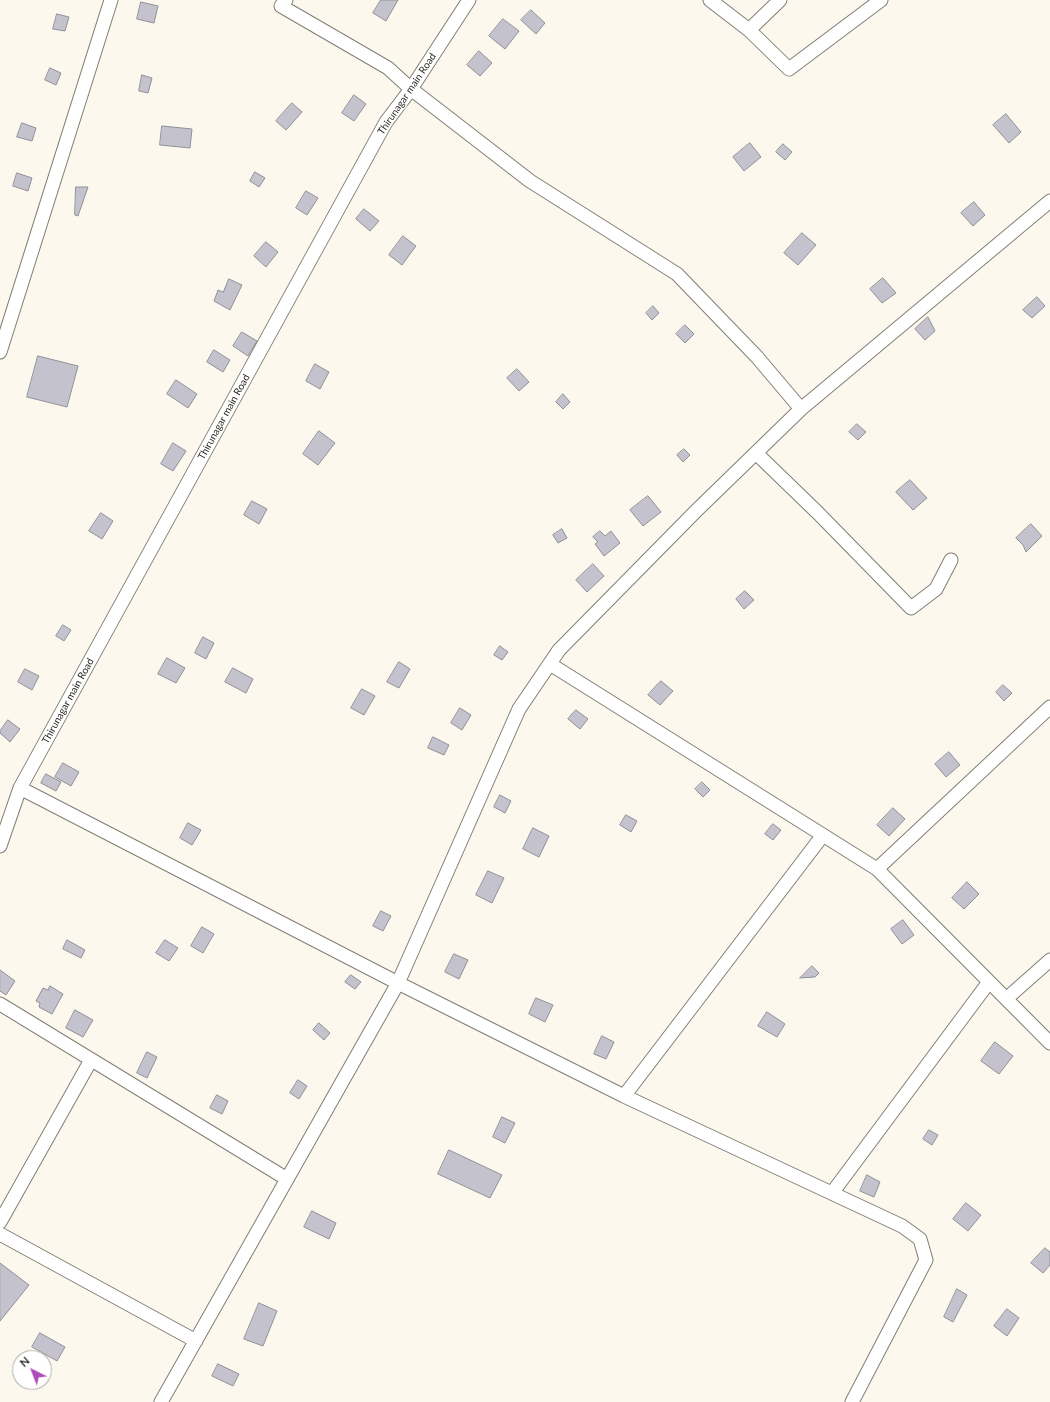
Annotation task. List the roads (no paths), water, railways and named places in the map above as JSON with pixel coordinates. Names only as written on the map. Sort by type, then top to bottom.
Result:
[{"type":"street","points":[[0,352],[111,0]]},
{"type":"street","points":[[286,0],[281,6],[388,68],[411,89],[530,181],[677,274],[757,357],[801,409]]},
{"type":"street","name":"Thirunagar main Road","points":[[0,846],[20,788],[386,122],[411,89],[468,0]]},
{"type":"street","points":[[710,0],[749,30],[789,69],[881,0]]},
{"type":"street","points":[[749,30],[780,0]]},
{"type":"street","points":[[161,1402],[398,983],[519,709],[559,650],[690,516],[801,409],[1050,201]]},
{"type":"street","points":[[756,453],[818,513],[911,608],[936,589],[951,560]]},
{"type":"street","points":[[550,664],[876,869],[1050,1044]]},
{"type":"street","points":[[876,869],[1050,707]]},
{"type":"street","points":[[20,788],[398,983],[624,1096],[902,1226],[920,1240],[926,1260],[852,1402]]},
{"type":"street","points":[[624,1096],[823,835]]},
{"type":"street","points":[[1006,1000],[1050,960]]},
{"type":"street","points":[[832,1193],[989,982]]},
{"type":"street","points":[[0,1004],[287,1179]]},
{"type":"street","points":[[0,1222],[91,1060]]},
{"type":"street","points":[[0,1234],[196,1341]]}]
